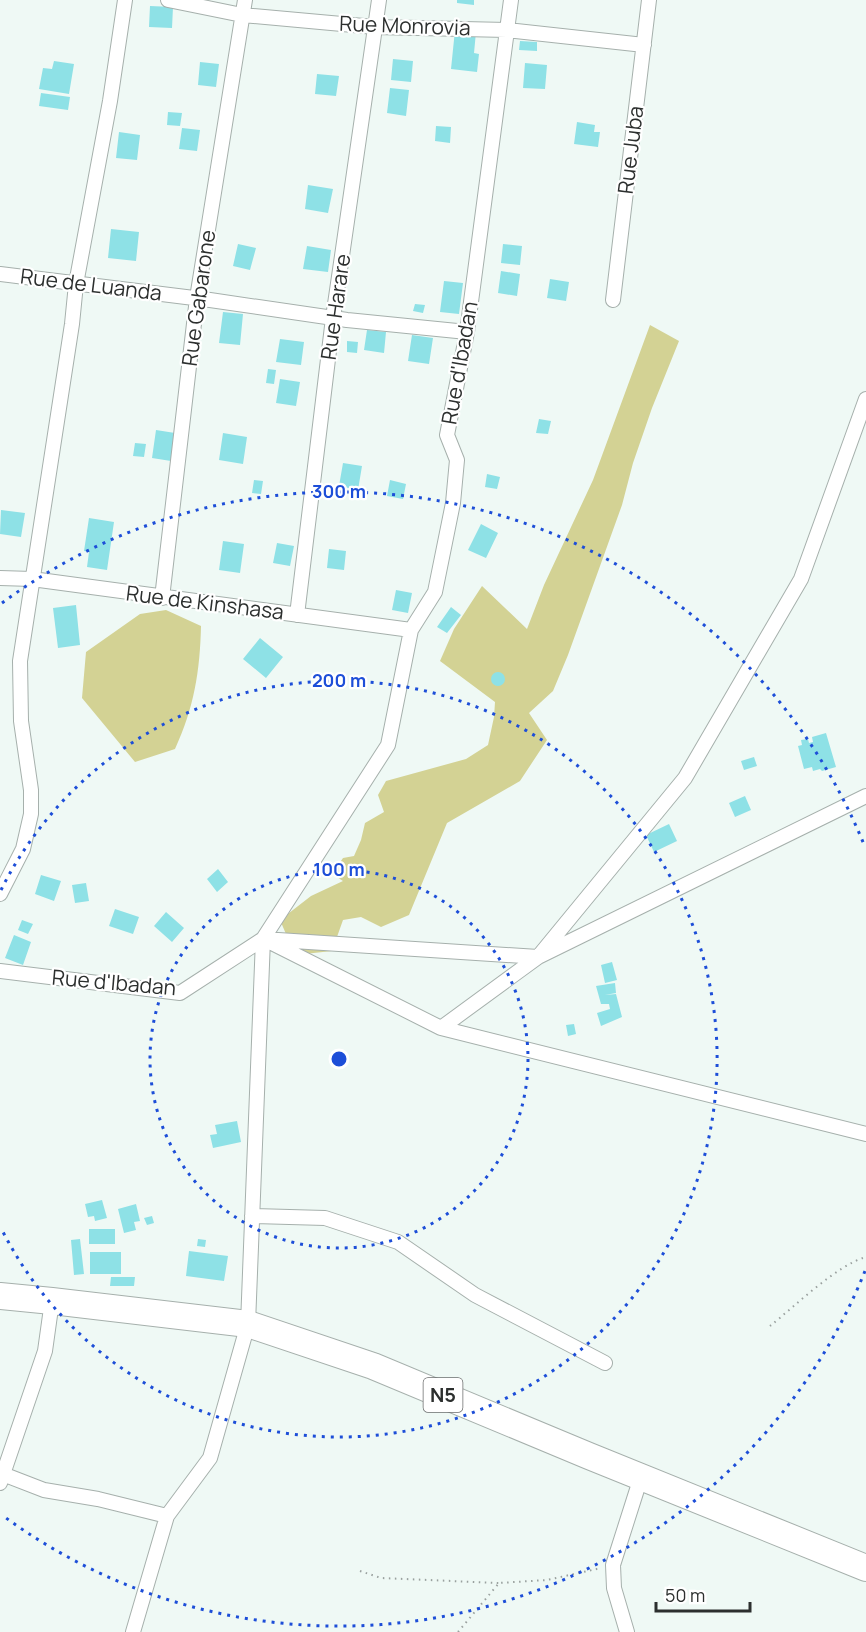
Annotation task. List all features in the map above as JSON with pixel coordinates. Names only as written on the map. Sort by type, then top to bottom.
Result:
[{"type":"highway","name":"N5","points":[[0,1296],[248,1324],[373,1366],[866,1568]]},
{"type":"street","points":[[0,894],[23,849],[31,814],[31,790],[21,721],[20,661],[72,324],[76,284],[110,101],[125,0]]},
{"type":"street","name":"Rue Monrovia","points":[[168,0],[242,15],[375,27],[507,30],[644,45]]},
{"type":"street","name":"Rue Gabarone","points":[[162,598],[197,298],[244,0]]},
{"type":"street","name":"Rue Harare","points":[[297,615],[333,318],[379,0]]},
{"type":"street","name":"Rue d'Ibadan","points":[[0,971],[180,993],[263,939],[388,745],[411,630],[435,592],[453,503],[457,460],[447,435],[467,332],[511,0]]},
{"type":"street","name":"Rue Juba","points":[[613,300],[649,0]]},
{"type":"street","name":"Rue de Luanda","points":[[0,274],[197,298],[333,318],[467,332]]},
{"type":"street","points":[[538,957],[685,778],[697,758],[801,579],[866,399]]},
{"type":"street","name":"Rue de Kinshasa","points":[[0,578],[32,579],[411,630]]},
{"type":"street","points":[[441,1028],[538,957],[866,796]]},
{"type":"street","points":[[263,939],[538,957]]},
{"type":"street","points":[[263,939],[441,1028],[866,1134]]},
{"type":"street","points":[[133,1632],[167,1516],[210,1458],[248,1324],[263,939]]},
{"type":"street","points":[[252,1216],[325,1218],[398,1242],[475,1295],[605,1363]]},
{"type":"street","points":[[52,1301],[45,1351],[1,1477],[44,1490],[98,1499],[167,1516]]},
{"type":"street","points":[[627,1632],[614,1588],[613,1565],[641,1477]]},
{"type":"path","points":[[770,1326],[829,1279],[858,1259],[866,1257]]},
{"type":"path","points":[[360,1571],[381,1578],[499,1583],[547,1580],[613,1565]]},
{"type":"path","points":[[458,1632],[499,1583]]},
{"type":"shaded area","points":[[650,325],[679,341],[652,408],[633,463],[622,505],[568,655],[553,691],[529,713],[547,740],[520,781],[447,823],[409,915],[381,927],[361,917],[343,920],[332,951],[295,955],[280,920],[311,896],[343,881],[332,874],[343,858],[354,856],[365,823],[384,812],[378,795],[386,781],[466,759],[488,745],[495,702],[440,661],[454,629],[482,586],[527,629],[544,585],[593,480]]},
{"type":"shaded area","points":[[166,610],[201,626],[195,689],[182,734],[175,749],[135,762],[82,698],[86,652],[140,614]]},
{"type":"building","points":[[457,0],[474,0],[474,5],[457,3]]},
{"type":"building","points":[[150,6],[173,7],[172,28],[149,27]]},
{"type":"building","points":[[455,30],[476,32],[474,53],[479,54],[477,72],[451,69]]},
{"type":"building","points":[[520,41],[537,42],[537,51],[519,50]]},
{"type":"building","points":[[393,59],[413,61],[411,82],[391,80]]},
{"type":"building","points":[[54,61],[74,64],[69,94],[39,89],[43,68],[52,69]]},
{"type":"building","points":[[200,62],[219,64],[216,87],[198,85]]},
{"type":"building","points":[[525,63],[547,65],[545,89],[523,88]]},
{"type":"building","points":[[317,74],[339,76],[336,96],[315,94]]},
{"type":"building","points":[[390,88],[409,90],[406,116],[387,113]]},
{"type":"building","points":[[41,93],[70,97],[68,110],[39,106]]},
{"type":"building","points":[[168,112],[182,113],[180,126],[167,125]]},
{"type":"building","points":[[577,122],[595,125],[594,132],[600,132],[598,147],[574,144]]},
{"type":"building","points":[[436,126],[451,127],[450,143],[435,141]]},
{"type":"building","points":[[182,128],[200,130],[197,151],[179,149]]},
{"type":"building","points":[[119,132],[140,135],[137,160],[116,158]]},
{"type":"building","points":[[308,185],[333,189],[328,213],[305,209]]},
{"type":"building","points":[[111,229],[139,232],[136,261],[108,258]]},
{"type":"building","points":[[238,244],[256,248],[250,270],[233,266]]},
{"type":"building","points":[[503,244],[522,246],[520,265],[501,263]]},
{"type":"building","points":[[307,246],[331,250],[328,272],[303,269]]},
{"type":"building","points":[[501,271],[520,274],[517,296],[498,293]]},
{"type":"building","points":[[550,279],[569,282],[566,301],[547,298]]},
{"type":"building","points":[[444,281],[463,283],[459,314],[440,312]]},
{"type":"building","points":[[415,304],[425,305],[423,313],[413,311]]},
{"type":"building","points":[[223,312],[243,314],[240,345],[219,343]]},
{"type":"building","points":[[367,330],[386,332],[384,353],[364,350]]},
{"type":"building","points":[[412,335],[433,338],[429,364],[408,361]]},
{"type":"building","points":[[280,339],[304,342],[301,365],[276,362]]},
{"type":"building","points":[[347,341],[358,342],[357,353],[347,352]]},
{"type":"building","points":[[268,369],[276,370],[274,384],[266,383]]},
{"type":"building","points":[[280,379],[300,382],[296,406],[276,403]]},
{"type":"building","points":[[539,419],[551,421],[548,434],[536,433]]},
{"type":"building","points":[[156,430],[175,433],[171,461],[152,458]]},
{"type":"building","points":[[223,433],[247,437],[243,464],[219,460]]},
{"type":"building","points":[[135,443],[146,444],[144,457],[133,456]]},
{"type":"building","points":[[343,463],[362,466],[358,490],[339,486]]},
{"type":"building","points":[[487,474],[500,477],[497,489],[485,487]]},
{"type":"building","points":[[254,480],[263,481],[261,494],[252,493]]},
{"type":"building","points":[[390,480],[406,484],[403,499],[387,496]]},
{"type":"building","points":[[1,510],[25,513],[21,537],[0,534]]},
{"type":"building","points":[[89,518],[114,522],[107,570],[87,567],[89,552],[84,551]]},
{"type":"building","points":[[481,524],[498,533],[486,558],[468,550]]},
{"type":"building","points":[[223,541],[244,544],[240,573],[219,570]]},
{"type":"building","points":[[277,543],[294,546],[290,566],[273,563]]},
{"type":"building","points":[[329,549],[346,551],[344,570],[327,568]]},
{"type":"building","points":[[396,590],[412,593],[408,613],[392,610]]},
{"type":"building","points":[[76,605],[80,645],[58,648],[53,608]]},
{"type":"building","points":[[451,607],[461,615],[447,633],[437,627]]},
{"type":"building","points":[[260,638],[283,657],[266,678],[243,659]]},
{"type":"building","points":[[498,672],[503,674],[505,679],[503,684],[498,686],[493,684],[491,679],[493,674]]},
{"type":"building","points":[[826,733],[836,767],[822,771],[820,769],[813,771],[812,767],[804,769],[798,746],[802,745],[801,740],[808,739],[809,743],[813,742],[812,737]]},
{"type":"building","points":[[754,757],[757,766],[744,770],[741,761]]},
{"type":"building","points":[[745,796],[751,810],[735,817],[729,803]]},
{"type":"building","points":[[669,824],[677,841],[654,852],[646,835]]},
{"type":"building","points":[[218,869],[228,882],[217,892],[207,879]]},
{"type":"building","points":[[41,875],[61,881],[54,901],[35,894]]},
{"type":"building","points":[[86,883],[89,901],[75,903],[72,885]]},
{"type":"building","points":[[115,909],[139,917],[133,934],[109,926]]},
{"type":"building","points":[[166,912],[184,928],[172,942],[154,926]]},
{"type":"building","points":[[22,920],[33,924],[28,934],[18,930]]},
{"type":"building","points":[[14,935],[31,942],[23,965],[5,958]]},
{"type":"building","points":[[612,962],[617,980],[605,983],[601,965]]},
{"type":"building","points":[[615,983],[616,993],[605,995],[616,994],[622,1017],[601,1026],[597,1013],[610,1009],[609,1004],[601,1004],[596,986]]},
{"type":"building","points":[[574,1024],[576,1034],[568,1036],[566,1025]]},
{"type":"building","points":[[237,1121],[241,1142],[213,1148],[210,1135],[217,1134],[215,1125]]},
{"type":"building","points":[[102,1200],[107,1218],[95,1221],[94,1216],[88,1217],[85,1204]]},
{"type":"building","points":[[136,1204],[140,1221],[134,1222],[136,1230],[124,1233],[118,1209]]},
{"type":"building","points":[[152,1216],[154,1223],[147,1225],[144,1218]]},
{"type":"building","points":[[89,1229],[115,1229],[115,1244],[89,1244]]},
{"type":"building","points":[[80,1239],[84,1274],[74,1275],[71,1240]]},
{"type":"building","points":[[198,1239],[206,1240],[205,1247],[197,1246]]},
{"type":"building","points":[[189,1251],[228,1256],[224,1281],[186,1276]]},
{"type":"building","points":[[90,1252],[121,1252],[121,1274],[90,1274]]},
{"type":"building","points":[[111,1277],[135,1277],[134,1286],[110,1286]]}]
